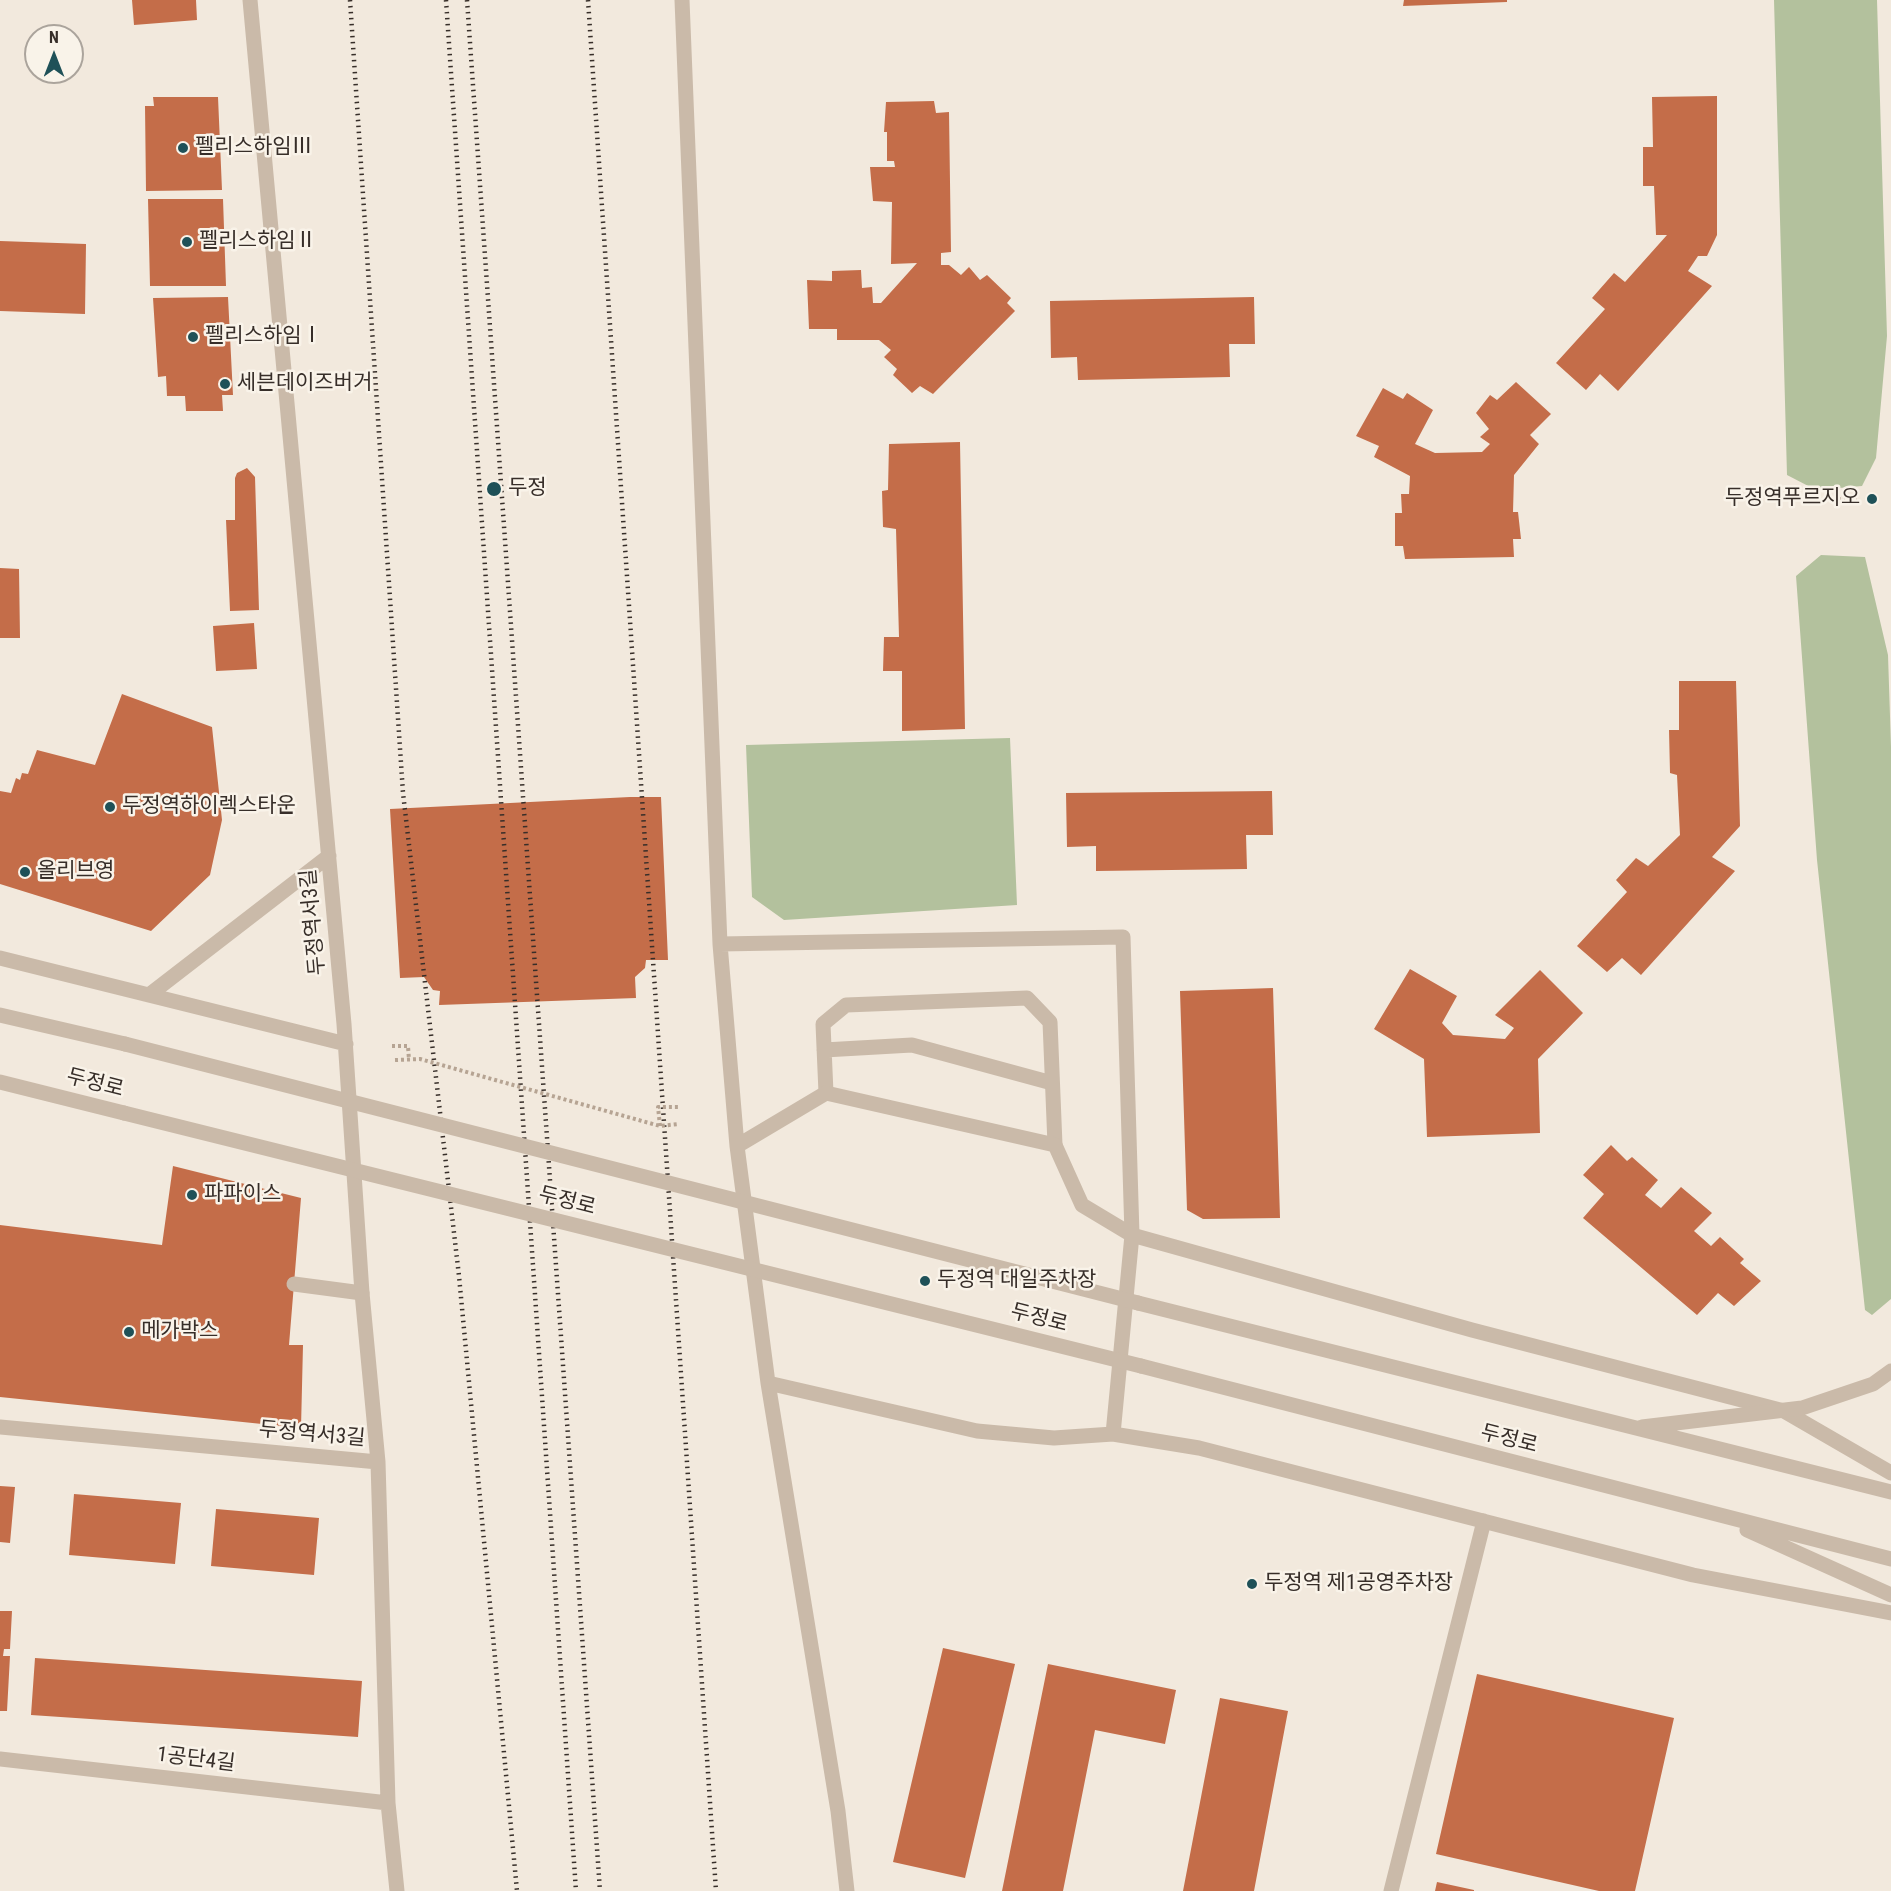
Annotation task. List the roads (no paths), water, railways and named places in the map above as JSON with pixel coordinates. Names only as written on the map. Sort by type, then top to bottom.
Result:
[{"type":"street","name":"두정역서3길","points":[[0,1427],[378,1462],[362,1293],[346,1044],[250,0]]},
{"type":"street","points":[[682,0],[720,945],[737,1146],[768,1383],[838,1811],[848,1891]]},
{"type":"street","points":[[149,995],[329,856]]},
{"type":"street","points":[[720,945],[1123,937],[1132,1235],[1113,1434]]},
{"type":"street","points":[[0,958],[346,1044]]},
{"type":"street","points":[[826,1093],[823,1024],[846,1005],[1027,998],[1050,1022],[1055,1145],[1082,1205],[1132,1235],[1472,1329],[1784,1411],[1891,1473]]},
{"type":"street","name":"두정로","points":[[0,1015],[125,1044],[1138,1303],[1891,1492]]},
{"type":"street","points":[[824,1050],[912,1044],[1052,1083]]},
{"type":"street","name":"두정로","points":[[0,1082],[1141,1366],[1891,1559]]},
{"type":"street","points":[[737,1146],[826,1093],[1055,1145]]},
{"type":"street","points":[[294,1284],[362,1293]]},
{"type":"street","points":[[1631,1428],[1784,1411],[1873,1384],[1891,1371]]},
{"type":"street","points":[[768,1383],[977,1431],[1054,1438],[1113,1434],[1200,1449],[1693,1575],[1891,1613]]},
{"type":"street","points":[[378,1462],[388,1803],[397,1891]]},
{"type":"street","points":[[1703,1511],[1891,1595]]},
{"type":"street","points":[[1391,1891],[1484,1521]]},
{"type":"street","name":"1공단4길","points":[[0,1759],[388,1803]]},
{"type":"railway","points":[[350,0],[403,793],[459,1276],[517,1891]]},
{"type":"railway","points":[[446,0],[576,1891]]},
{"type":"railway","points":[[467,0],[600,1891]]},
{"type":"railway","points":[[588,0],[716,1891]]},
{"type":"place","name":"펠리스하임Ⅲ","points":[[183,148]]},
{"type":"place","name":"펠리스하임Ⅱ","points":[[187,242]]},
{"type":"place","name":"펠리스하임Ⅰ","points":[[193,337]]},
{"type":"place","name":"세븐데이즈버거","points":[[225,384]]},
{"type":"place","name":"두정","points":[[494,489]]},
{"type":"place","name":"두정역푸르지오","points":[[1872,499]]},
{"type":"place","name":"두정역하이렉스타운","points":[[110,807]]},
{"type":"place","name":"올리브영","points":[[25,872]]},
{"type":"place","name":"파파이스","points":[[192,1195]]},
{"type":"place","name":"두정역 대일주차장","points":[[925,1281]]},
{"type":"place","name":"메가박스","points":[[129,1332]]},
{"type":"place","name":"두정역 제1공영주차장","points":[[1252,1584]]}]
